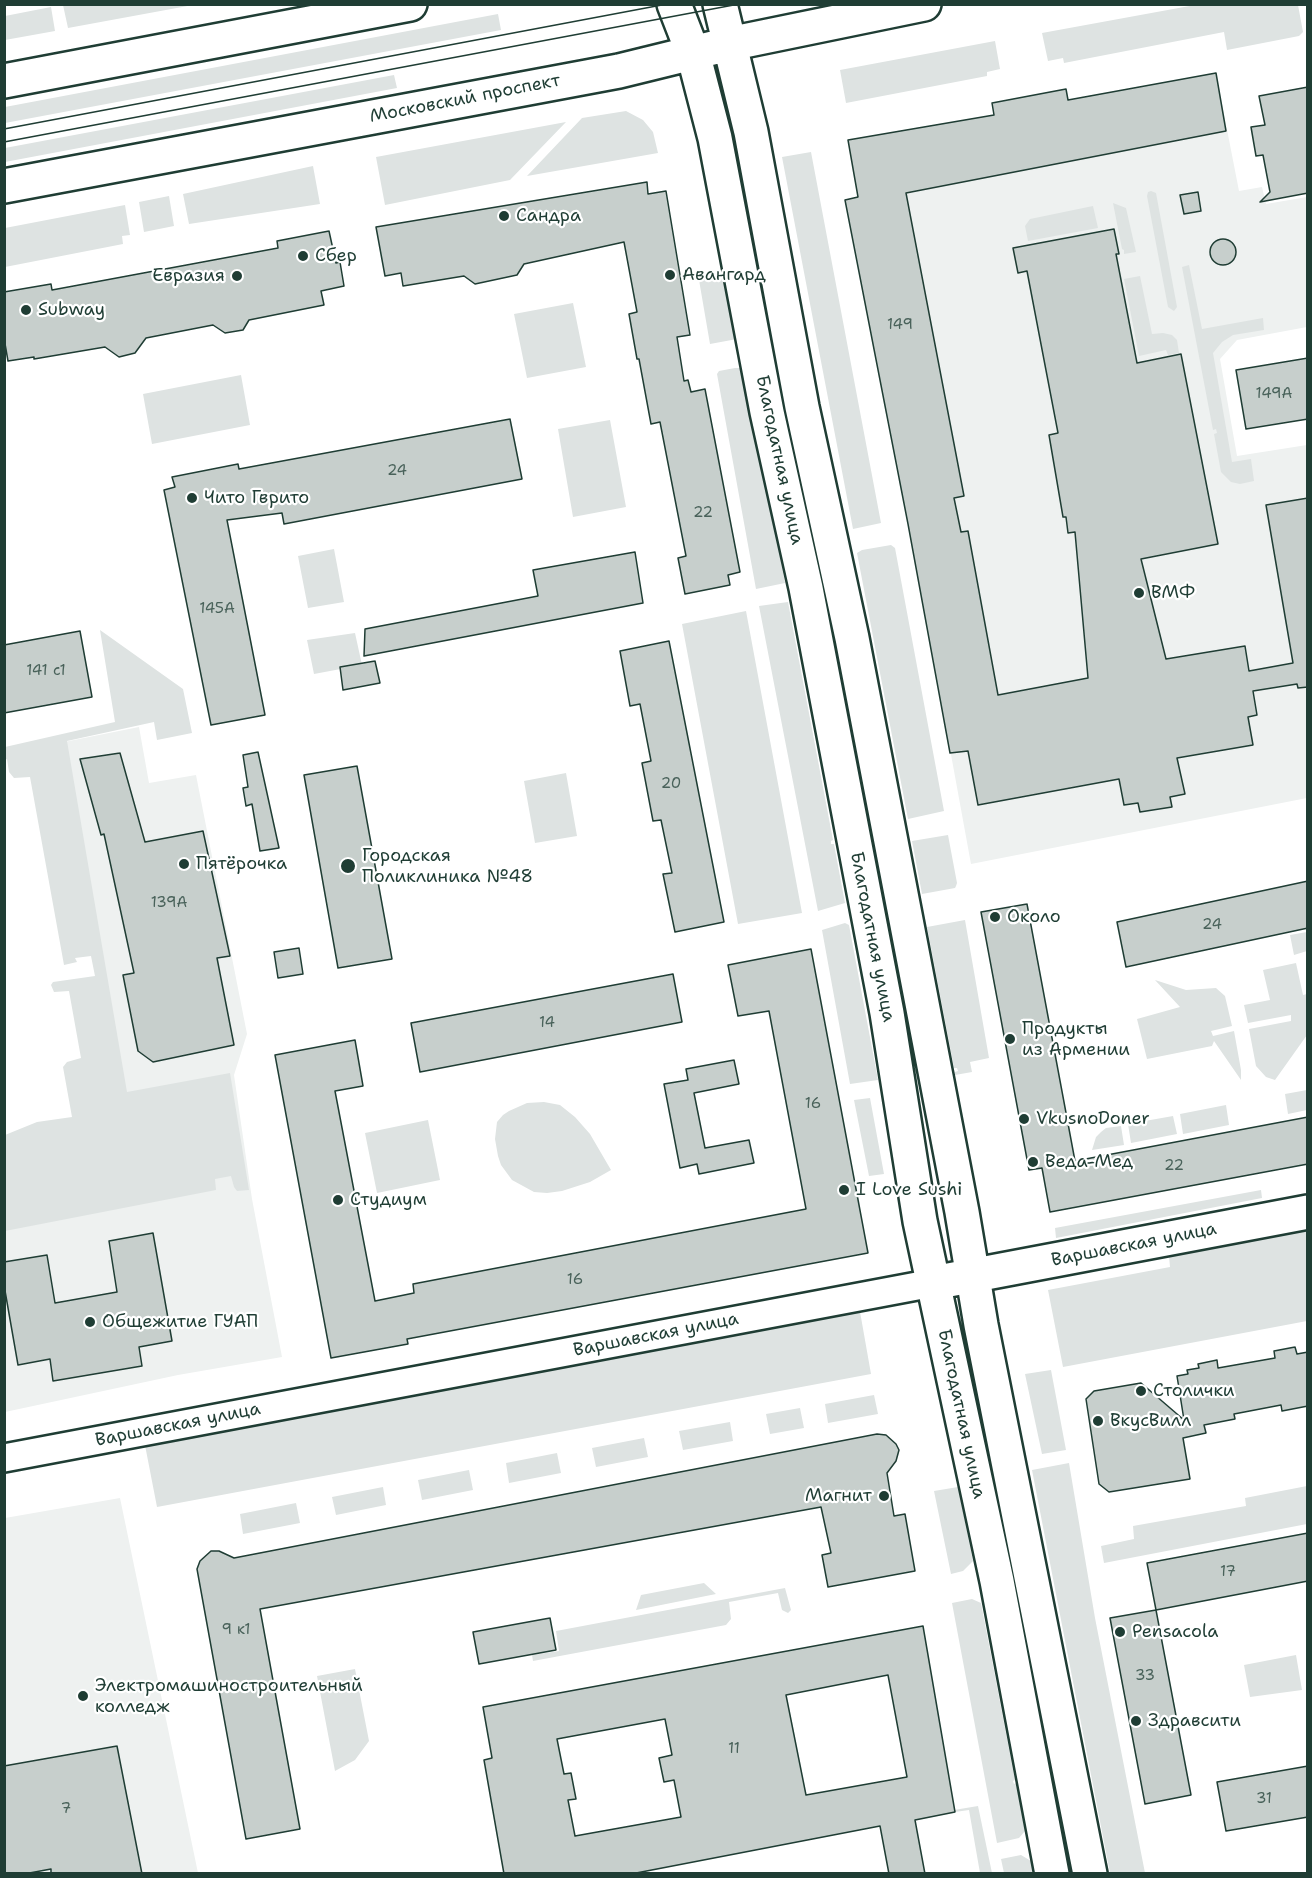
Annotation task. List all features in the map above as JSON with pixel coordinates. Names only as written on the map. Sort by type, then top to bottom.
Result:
[{"type":"main road","points":[[4,81],[410,4]]},
{"type":"main road","name":"Благодатная улица","points":[[674,4],[693,53],[715,138],[767,412],[806,588],[886,1013],[917,1205],[996,1581],[1052,1874]]},
{"type":"main road","name":"Благодатная улица","points":[[720,4],[751,132],[802,407],[852,638],[973,1276],[1090,1874]]},
{"type":"main road","name":"Московский проспект","points":[[4,186],[619,71],[729,44],[924,4]]},
{"type":"main road","name":"Варшавская улица","points":[[933,1283],[1308,1212]]},
{"type":"street","name":"Варшавская улица","points":[[4,1458],[933,1283]]},
{"type":"shaded area","points":[[63,5],[193,5],[68,28]]},
{"type":"shaded area","points":[[1195,5],[1298,5],[1303,32],[1299,36],[1227,50],[1224,32],[1064,63],[1063,58],[1048,61],[1042,33]]},
{"type":"shaded area","points":[[51,7],[55,31],[5,40],[5,16]]},
{"type":"shaded area","points":[[498,14],[501,30],[5,123],[5,107]]},
{"type":"shaded area","points":[[995,41],[1000,69],[987,72],[987,76],[846,103],[840,70]]},
{"type":"shaded area","points":[[1216,73],[1239,191],[1262,187],[1266,204],[1307,197],[1307,327],[1237,340],[1220,359],[1237,456],[1307,445],[1307,798],[971,864],[912,541],[845,200],[858,197],[994,115],[992,103],[1066,89],[1069,100]]},
{"type":"shaded area","points":[[394,75],[397,88],[5,162],[5,148]]},
{"type":"shaded area","points":[[626,111],[643,120],[653,132],[658,153],[527,176],[582,118]]},
{"type":"shaded area","points":[[566,122],[510,180],[385,205],[376,157]]},
{"type":"shaded area","points":[[811,152],[881,523],[853,529],[782,157]]},
{"type":"shaded area","points":[[313,166],[320,204],[189,224],[183,194]]},
{"type":"shaded area","points":[[1151,191],[1156,193],[1177,307],[1174,311],[1168,307],[1147,196]]},
{"type":"shaded area","points":[[169,196],[174,226],[144,232],[139,202]]},
{"type":"shaded area","points":[[1113,203],[1126,208],[1136,252],[1124,254]]},
{"type":"shaded area","points":[[125,205],[130,235],[122,236],[123,244],[5,267],[5,228]]},
{"type":"shaded area","points":[[1093,206],[1098,228],[1028,241],[1025,226],[1030,219]]},
{"type":"shaded area","points":[[1189,265],[1202,329],[1263,318],[1264,330],[1233,335],[1222,342],[1213,353],[1232,462],[1251,459],[1254,481],[1240,484],[1231,482],[1221,472],[1214,434],[1217,433],[1216,429],[1213,430],[1182,267]]},
{"type":"shaded area","points":[[726,275],[737,339],[710,344],[699,280]]},
{"type":"shaded area","points":[[1140,276],[1152,334],[1172,335],[1177,340],[1179,353],[1168,355],[1166,350],[1139,356],[1124,279]]},
{"type":"shaded area","points":[[573,303],[586,367],[527,378],[514,314]]},
{"type":"shaded area","points":[[744,368],[785,583],[756,589],[717,374],[719,371]]},
{"type":"shaded area","points":[[241,375],[250,425],[152,444],[143,394]]},
{"type":"shaded area","points":[[610,420],[626,507],[573,517],[558,429]]},
{"type":"shaded area","points":[[891,545],[895,548],[944,811],[908,819],[857,553]]},
{"type":"shaded area","points":[[334,549],[344,602],[308,608],[298,556]]},
{"type":"shaded area","points":[[788,602],[833,840],[831,844],[834,844],[845,903],[818,911],[759,606]]},
{"type":"shaded area","points":[[746,611],[802,913],[738,924],[682,624]]},
{"type":"shaded area","points":[[100,630],[183,689],[192,733],[157,740],[154,722],[67,741],[127,1092],[230,1073],[249,1190],[237,1191],[231,1176],[215,1179],[216,1190],[5,1231],[5,1135],[37,1122],[72,1117],[63,1067],[67,1062],[81,1058],[69,991],[54,992],[51,985],[53,982],[95,976],[91,956],[75,958],[77,962],[64,965],[30,777],[14,778],[9,772],[7,759],[5,760],[5,747],[115,722]]},
{"type":"shaded area","points":[[355,633],[362,665],[314,674],[307,640]]},
{"type":"shaded area","points":[[139,727],[149,783],[196,775],[247,1034],[234,1075],[252,1199],[282,1357],[178,1375],[5,1412],[5,1147],[125,1099],[64,742]]},
{"type":"shaded area","points":[[566,773],[577,836],[535,843],[524,781]]},
{"type":"shaded area","points":[[948,835],[956,886],[922,894],[912,841]]},
{"type":"shaded area","points":[[965,920],[989,1058],[970,1062],[972,1072],[955,1075],[958,1071],[954,1068],[927,927]]},
{"type":"shaded area","points":[[845,923],[849,925],[878,1080],[850,1084],[822,930]]},
{"type":"shaded area","points":[[1307,932],[1307,951],[1294,955],[1290,935]]},
{"type":"shaded area","points":[[1296,963],[1303,995],[1307,994],[1307,1035],[1275,1080],[1266,1077],[1256,1066],[1249,1029],[1291,1021],[1291,1015],[1248,1023],[1244,1005],[1270,1000],[1263,970]]},
{"type":"shaded area","points":[[1155,980],[1186,990],[1216,988],[1225,996],[1232,1026],[1211,1031],[1213,1036],[1234,1031],[1241,1080],[1214,1041],[1212,1046],[1147,1059],[1137,1019],[1180,1007]]},
{"type":"shaded area","points":[[1307,1090],[1307,1110],[1288,1114],[1285,1094]]},
{"type":"shaded area","points":[[870,1098],[884,1174],[869,1176],[854,1100]]},
{"type":"shaded area","points":[[544,1102],[560,1105],[575,1117],[590,1134],[611,1170],[590,1182],[547,1193],[534,1192],[512,1180],[501,1165],[498,1156],[495,1139],[497,1122],[509,1111],[527,1103]]},
{"type":"shaded area","points":[[1226,1105],[1229,1125],[1183,1134],[1180,1114]]},
{"type":"shaded area","points":[[1173,1116],[1177,1134],[1131,1143],[1128,1124]]},
{"type":"shaded area","points":[[428,1120],[440,1180],[377,1193],[365,1133]]},
{"type":"shaded area","points":[[1121,1126],[1124,1145],[1092,1150],[1096,1137],[1101,1132],[1106,1128]]},
{"type":"shaded area","points":[[1261,1190],[1262,1198],[1056,1238],[1055,1228]]},
{"type":"shaded area","points":[[1307,1230],[1307,1321],[1063,1367],[1048,1290],[1170,1267],[1169,1256]]},
{"type":"shaded area","points":[[859,1306],[871,1374],[157,1507],[144,1440]]},
{"type":"shaded area","points":[[1051,1370],[1066,1450],[1042,1454],[1025,1374]]},
{"type":"shaded area","points":[[874,1395],[878,1414],[828,1423],[825,1404]]},
{"type":"shaded area","points":[[800,1408],[804,1428],[770,1434],[766,1414]]},
{"type":"shaded area","points":[[730,1422],[733,1441],[683,1450],[679,1431]]},
{"type":"shaded area","points":[[644,1438],[648,1457],[596,1467],[592,1448]]},
{"type":"shaded area","points":[[557,1453],[561,1473],[509,1483],[506,1463]]},
{"type":"shaded area","points":[[1069,1463],[1095,1618],[1145,1873],[1110,1873],[1032,1470]]},
{"type":"shaded area","points":[[469,1470],[473,1490],[422,1500],[418,1480]]},
{"type":"shaded area","points":[[1307,1486],[1307,1524],[1104,1563],[1101,1546],[1134,1539],[1133,1526],[1246,1506],[1245,1498]]},
{"type":"shaded area","points":[[383,1487],[386,1505],[336,1515],[332,1497]]},
{"type":"shaded area","points":[[958,1487],[973,1561],[963,1571],[951,1574],[934,1491]]},
{"type":"shaded area","name":"Электромашиностроительный колледж","points":[[120,1498],[198,1873],[5,1874],[5,1518]]},
{"type":"shaded area","points":[[296,1503],[300,1523],[243,1534],[240,1514]]},
{"type":"shaded area","points":[[704,1583],[716,1594],[636,1610],[641,1595]]},
{"type":"shaded area","points":[[785,1588],[791,1610],[788,1613],[782,1610],[778,1593],[729,1602],[731,1619],[726,1625],[533,1661],[532,1655],[559,1651],[556,1631]]},
{"type":"shaded area","points":[[972,1599],[981,1603],[1015,1780],[1013,1781],[1014,1784],[1016,1783],[1025,1831],[1019,1838],[997,1843],[952,1603]]},
{"type":"shaded area","points":[[1296,1655],[1302,1690],[1250,1697],[1244,1665]]},
{"type":"shaded area","points":[[355,1669],[369,1741],[355,1760],[335,1771],[317,1676]]},
{"type":"shaded area","points":[[978,1806],[992,1873],[980,1873],[969,1810],[955,1812],[954,1810]]},
{"type":"shaded area","points":[[1021,1855],[1031,1861],[1033,1873],[1004,1873],[1001,1859]]},
{"type":"building","points":[[1216,73],[1226,131],[906,193],[964,496],[954,498],[961,532],[968,531],[998,695],[1088,678],[1075,532],[1068,533],[1066,517],[1063,517],[1049,435],[1058,433],[1027,271],[1018,273],[1013,248],[1114,229],[1119,254],[1116,254],[1137,363],[1181,354],[1218,544],[1141,559],[1166,659],[1245,646],[1249,671],[1293,663],[1266,505],[1308,498],[1308,687],[1298,688],[1297,684],[1253,691],[1257,715],[1248,717],[1253,745],[1177,758],[1185,794],[1170,797],[1172,807],[1140,812],[1138,803],[1124,805],[1119,779],[978,805],[968,751],[950,753],[845,200],[858,197],[848,140],[994,115],[992,103],[1066,89],[1068,100]]},
{"type":"building","points":[[1308,87],[1308,193],[1260,202],[1270,192],[1263,155],[1256,156],[1251,127],[1265,125],[1259,96]]},
{"type":"building","points":[[647,182],[648,194],[666,191],[690,335],[677,337],[684,381],[688,380],[691,392],[705,389],[740,572],[728,575],[730,585],[685,594],[678,558],[686,556],[660,422],[651,424],[639,359],[637,359],[629,314],[637,312],[624,242],[524,264],[517,275],[475,284],[464,276],[403,286],[401,273],[385,276],[376,227]]},
{"type":"building","points":[[1198,192],[1201,211],[1184,214],[1180,195]]},
{"type":"building","points":[[329,231],[336,263],[340,262],[344,286],[321,291],[324,305],[249,320],[243,330],[225,333],[213,325],[146,338],[135,353],[119,357],[105,347],[8,361],[4,338],[4,292],[51,284],[52,290],[278,248],[277,241]]},
{"type":"building","points":[[1223,239],[1232,243],[1236,252],[1232,261],[1223,265],[1214,261],[1210,252],[1214,243]]},
{"type":"building","points":[[1308,358],[1308,419],[1246,429],[1236,370]]},
{"type":"building","points":[[510,419],[522,479],[284,524],[282,513],[227,520],[265,715],[211,725],[164,490],[175,487],[172,477],[238,464],[239,469]]},
{"type":"building","points":[[635,552],[643,603],[364,656],[365,629],[538,596],[533,570]]},
{"type":"building","points":[[80,631],[92,697],[4,713],[4,645]]},
{"type":"building","points":[[669,641],[724,922],[675,932],[663,874],[672,873],[661,820],[653,821],[642,763],[651,761],[640,704],[630,706],[620,651]]},
{"type":"building","points":[[375,661],[380,683],[343,690],[340,667]]},
{"type":"building","points":[[258,752],[279,848],[260,851],[252,804],[246,806],[243,788],[248,787],[243,755]]},
{"type":"building","points":[[120,753],[145,842],[203,831],[230,956],[217,958],[234,1045],[153,1062],[138,1051],[123,975],[134,973],[104,834],[101,835],[80,759]]},
{"type":"building","name":"Городская Поликлиника №48","points":[[357,766],[392,959],[338,968],[304,775]]},
{"type":"building","points":[[1308,881],[1308,928],[1126,967],[1117,922]]},
{"type":"building","points":[[1027,904],[1075,1161],[1308,1117],[1308,1164],[1050,1212],[1042,1168],[1029,1170],[981,912]]},
{"type":"building","points":[[299,948],[303,974],[278,978],[274,952]]},
{"type":"building","points":[[811,949],[868,1253],[407,1339],[408,1344],[331,1358],[275,1055],[355,1040],[363,1086],[335,1091],[375,1301],[414,1293],[413,1284],[806,1209],[769,1011],[738,1016],[728,965]]},
{"type":"building","points":[[673,974],[682,1022],[420,1072],[411,1023]]},
{"type":"building","points":[[734,1060],[739,1084],[694,1093],[705,1148],[749,1140],[754,1163],[699,1174],[697,1164],[680,1168],[664,1084],[688,1080],[686,1069]]},
{"type":"building","name":"Общежитие ГУАП","points":[[153,1233],[172,1341],[139,1347],[142,1366],[53,1381],[50,1359],[18,1365],[4,1285],[4,1262],[47,1255],[55,1303],[117,1292],[109,1241]]},
{"type":"building","points":[[1295,1347],[1297,1354],[1308,1352],[1308,1406],[1282,1411],[1281,1405],[1234,1414],[1235,1419],[1204,1425],[1206,1433],[1183,1438],[1190,1479],[1109,1492],[1099,1484],[1086,1399],[1094,1391],[1141,1383],[1184,1420],[1177,1376],[1188,1374],[1187,1370],[1199,1368],[1198,1364],[1217,1360],[1218,1368],[1275,1358],[1274,1351]]},
{"type":"building","points":[[877,1434],[886,1435],[899,1450],[896,1461],[887,1473],[894,1516],[905,1514],[915,1571],[828,1587],[822,1555],[831,1553],[821,1507],[260,1609],[300,1829],[246,1839],[197,1569],[200,1561],[211,1551],[219,1551],[234,1558]]},
{"type":"building","points":[[1308,1533],[1308,1581],[1156,1610],[1147,1563]]},
{"type":"building","points":[[1156,1610],[1191,1795],[1145,1804],[1110,1618]]},
{"type":"building","points":[[550,1618],[556,1650],[479,1664],[473,1632]]},
{"type":"building","points":[[923,1626],[955,1812],[915,1820],[925,1874],[889,1874],[880,1826],[631,1874],[504,1874],[484,1760],[492,1758],[483,1707]],"holes":[[[888,1675],[907,1777],[806,1795],[786,1695]],[[665,1719],[672,1755],[659,1758],[664,1782],[674,1780],[681,1817],[575,1836],[568,1800],[576,1799],[571,1773],[564,1774],[557,1739]]]},
{"type":"building","points":[[117,1746],[142,1874],[51,1874],[51,1869],[24,1874],[4,1874],[4,1766]]},
{"type":"building","points":[[1308,1766],[1308,1817],[1226,1831],[1217,1782]]},
{"type":"tram line","points":[[4,129],[667,4]]},
{"type":"tram line","points":[[4,142],[739,4]]},
{"type":"place","name":"Сандра","points":[[504,216]]},
{"type":"place","name":"Сбер","points":[[303,256]]},
{"type":"place","name":"Авангард","points":[[670,275]]},
{"type":"place","name":"Евразия","points":[[237,276]]},
{"type":"place","name":"Subway","points":[[26,310]]},
{"type":"place","name":"Чито Гврито","points":[[192,498]]},
{"type":"place","name":"ВМФ","points":[[1139,593]]},
{"type":"place","name":"Пятёрочка","points":[[184,864]]},
{"type":"place","name":"Городская Поликлиника №48","points":[[348,866]]},
{"type":"place","name":"Около","points":[[995,917]]},
{"type":"place","name":"Продукты из Армении","points":[[1010,1039]]},
{"type":"place","name":"VkusnoDoner","points":[[1024,1119]]},
{"type":"place","name":"Веда-Мед","points":[[1033,1162]]},
{"type":"place","name":"I Love Sushi","points":[[844,1190]]},
{"type":"place","name":"Студиум","points":[[338,1200]]},
{"type":"place","name":"Общежитие ГУАП","points":[[90,1322]]},
{"type":"place","name":"Столички","points":[[1141,1391]]},
{"type":"place","name":"ВкусВилл","points":[[1098,1421]]},
{"type":"place","name":"Магнит","points":[[884,1496]]},
{"type":"place","name":"Pensacola","points":[[1120,1632]]},
{"type":"place","name":"Электромашиностроительный колледж","points":[[83,1696]]},
{"type":"place","name":"Здравсити","points":[[1136,1721]]}]
